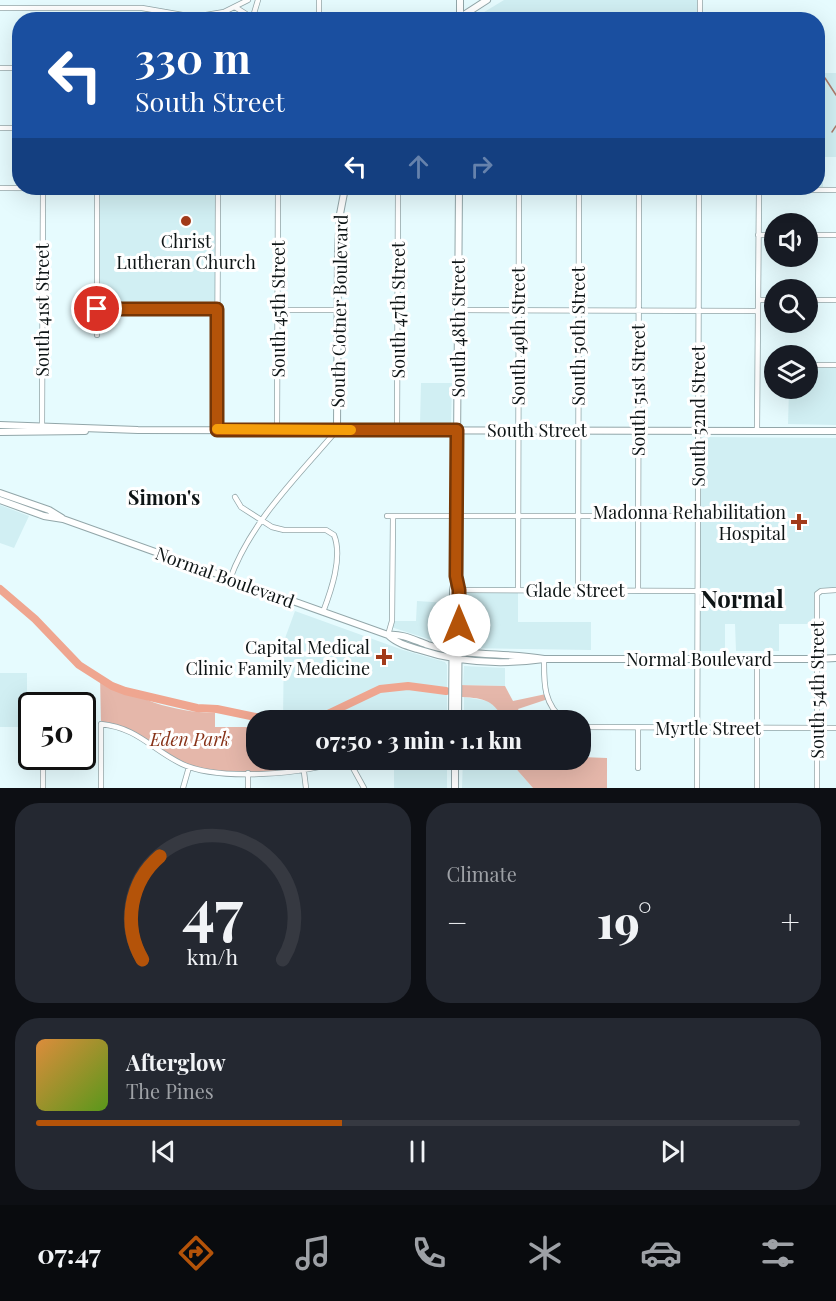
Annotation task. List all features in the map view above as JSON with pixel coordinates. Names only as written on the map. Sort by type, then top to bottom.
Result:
[{"type":"main road","points":[[469,12],[487,0]]},
{"type":"main road","name":"South Cotner Boulevard","points":[[337,430],[338,234],[344,195]]},
{"type":"main road","name":"South 48th Street","points":[[452,710],[457,516],[459,195]]},
{"type":"main road","name":"South Street","points":[[0,425],[42,429]]},
{"type":"main road","name":"South Street","points":[[0,432],[42,429],[836,431]]},
{"type":"main road","name":"Normal Boulevard","points":[[0,493],[50,510],[63,519]]},
{"type":"main road","name":"Normal Boulevard","points":[[0,500],[44,516],[63,519],[388,635],[394,641],[404,645],[455,656],[495,662],[544,659],[836,659]]},
{"type":"main road","name":"South 48th Street","points":[[455,656],[458,710]]},
{"type":"main road","points":[[455,770],[455,788]]},
{"type":"street","points":[[219,12],[248,0]]},
{"type":"street","points":[[235,7],[243,12]]},
{"type":"street","points":[[0,8],[142,8],[165,12]]},
{"type":"street","name":"South 41st Street","points":[[42,429],[43,195]]},
{"type":"street","points":[[97,195],[97,335]]},
{"type":"street","points":[[217,430],[218,195]]},
{"type":"street","name":"South 45th Street","points":[[277,430],[278,195]]},
{"type":"street","name":"South 47th Street","points":[[397,430],[398,195]]},
{"type":"street","name":"South 49th Street","points":[[518,590],[519,195]]},
{"type":"street","name":"South 50th Street","points":[[578,590],[579,195]]},
{"type":"street","name":"South 51st Street","points":[[638,590],[639,195]]},
{"type":"street","name":"South 52nd Street","points":[[697,788],[699,195]]},
{"type":"street","points":[[757,431],[759,195]]},
{"type":"street","points":[[758,235],[764,235]]},
{"type":"street","points":[[818,235],[836,235]]},
{"type":"street","points":[[758,300],[764,300]]},
{"type":"street","points":[[818,300],[836,300]]},
{"type":"street","points":[[97,309],[217,309]]},
{"type":"street","points":[[278,310],[338,310]]},
{"type":"street","points":[[458,310],[758,311]]},
{"type":"street","points":[[818,365],[836,365]]},
{"type":"street","name":"South Cotner Boulevard","points":[[230,579],[243,549],[261,520],[337,430]]},
{"type":"street","points":[[236,497],[241,507],[278,529],[323,530],[334,535],[335,573],[323,612]]},
{"type":"street","points":[[388,635],[392,621],[390,516],[698,516]]},
{"type":"street","name":"Glade Street","points":[[456,590],[698,591]]},
{"type":"street","name":"South 54th Street","points":[[817,788],[819,592],[836,590]]},
{"type":"street","points":[[544,659],[545,686],[554,710]]},
{"type":"street","points":[[757,788],[758,659]]},
{"type":"street","points":[[101,788],[101,724],[118,727],[135,734],[189,767],[212,773],[311,770]]},
{"type":"street","name":"Myrtle Street","points":[[591,727],[836,728]]},
{"type":"street","points":[[638,728],[638,768]]},
{"type":"street","points":[[183,788],[189,767]]},
{"type":"street","points":[[43,770],[43,788]]},
{"type":"street","points":[[353,770],[364,788]]},
{"type":"street","points":[[303,772],[306,788]]},
{"type":"street","points":[[248,773],[248,788]]},
{"type":"shaded area","points":[[504,0],[700,0],[700,12],[484,12]]},
{"type":"shaded area","points":[[825,73],[836,73],[836,157],[825,157]]},
{"type":"shaded area","points":[[97,195],[218,195],[217,309],[97,309]]},
{"type":"shaded area","points":[[818,365],[836,365],[836,425],[788,424],[789,399],[818,399]]},
{"type":"shaded area","points":[[421,383],[452,383],[451,424],[420,424]]},
{"type":"shaded area","name":"Madonna Rehabilitation Hospital","points":[[697,437],[836,438],[836,590],[819,592],[817,624],[779,624],[779,651],[736,651],[735,624],[725,624],[725,651],[697,651]]},
{"type":"shaded area","points":[[0,505],[29,516],[14,548],[0,543]]},
{"type":"shaded area","points":[[463,590],[518,590],[518,622],[591,622],[591,650],[464,648]]},
{"type":"shaded area","points":[[417,601],[448,603],[448,639],[444,644],[391,627],[392,621],[416,621]]},
{"type":"shaded area","points":[[295,611],[403,650],[445,662],[447,665],[447,710],[283,710],[284,641]]},
{"type":"shaded area","points":[[464,666],[505,668],[505,686],[463,685]]},
{"type":"shaded area","points":[[0,673],[27,673],[27,692],[18,692],[18,727],[0,727]]},
{"type":"shaded area","points":[[464,697],[488,701],[498,710],[464,710]]},
{"type":"shaded area","points":[[394,770],[447,770],[447,788],[394,788]]},
{"type":"shaded area","points":[[463,770],[517,770],[533,788],[462,788]]},
{"type":"green space","name":"Eden Park","points":[[100,675],[127,691],[155,703],[184,710],[215,713],[215,727],[246,727],[246,770],[307,770],[215,773],[185,766],[144,739],[101,724]]},
{"type":"green space","points":[[458,685],[505,686],[513,701],[546,694],[548,699],[519,710],[498,710],[486,701],[458,697]]},
{"type":"green space","points":[[591,757],[607,758],[607,788],[533,788],[517,770],[591,770]]},
{"type":"waterway","points":[[825,78],[836,95]]},
{"type":"waterway","points":[[832,132],[836,126]]},
{"type":"waterway","points":[[0,589],[35,619],[79,665],[112,686],[197,708],[217,709],[246,715]]},
{"type":"waterway","points":[[336,710],[380,689],[408,686],[446,691]]},
{"type":"slow traffic","points":[[217,429],[351,430]]},
{"type":"place","name":"Christ Lutheran Church","points":[[186,221]]},
{"type":"place","name":"Madonna Rehabilitation Hospital","points":[[799,522]]},
{"type":"place","name":"Capital Medical Clinic Family Medicine","points":[[384,657]]},
{"type":"district","name":"Simon's","points":[[164,496]]},
{"type":"district","name":"Normal","points":[[742,598]]},
{"type":"route","points":[[97,309],[217,309],[217,430],[457,430],[456,576],[459,590],[459,625]]}]
